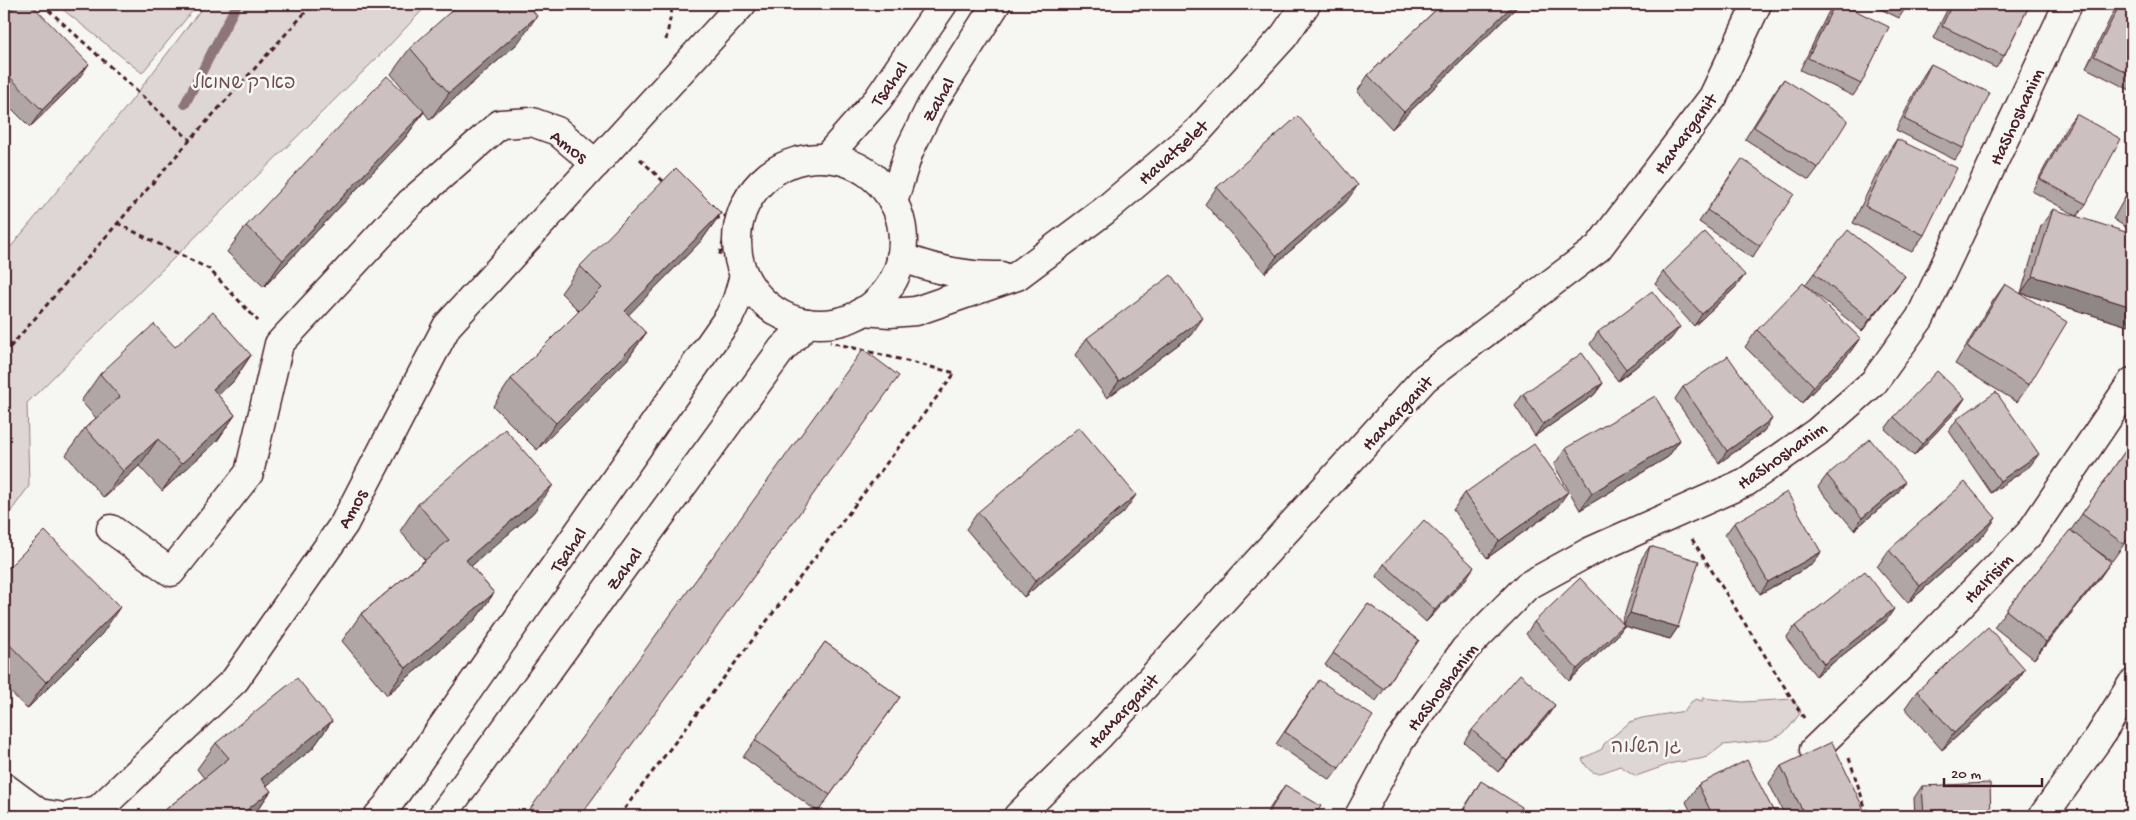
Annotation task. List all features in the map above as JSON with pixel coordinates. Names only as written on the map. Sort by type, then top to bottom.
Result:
[{"type":"street","name":"Amos","points":[[70,816],[98,810],[235,680],[344,524],[447,326],[742,4]]},
{"type":"street","name":"Tsahal","points":[[826,158],[878,99],[943,4]]},
{"type":"street","name":"Zahal","points":[[893,202],[909,150],[932,106],[996,4]]},
{"type":"street","name":"Havatselet","points":[[864,311],[890,313],[916,310],[1017,276],[1104,211],[1197,132],[1284,36],[1306,4]]},
{"type":"street","name":"HaMarganit","points":[[1018,816],[1099,736],[1425,378],[1598,248],[1713,97],[1757,4]]},
{"type":"street","name":"HaShoshanim","points":[[1359,816],[1399,742],[1465,649],[1527,586],[1589,552],[1746,482],[1817,432],[1874,382],[1920,318],[2068,4]]},
{"type":"street","name":"Amos","points":[[111,529],[171,572],[249,473],[280,344],[410,203],[500,124],[532,122],[557,131],[596,164]]},
{"type":"street","points":[[826,158],[853,164],[876,179],[893,202],[902,228],[901,256],[894,278],[881,297],[864,311],[846,320],[802,329],[788,318],[770,308],[755,293],[744,276],[738,252],[738,228],[745,204],[760,184],[779,168],[801,159],[826,158]]},
{"type":"street","points":[[901,256],[947,271],[990,277],[1017,276]]},
{"type":"street","name":"Tsahal","points":[[378,816],[387,806],[729,317],[737,300],[744,276]]},
{"type":"street","name":"Zahal","points":[[442,816],[770,365],[802,329]]},
{"type":"street","name":"HaIrisim","points":[[1824,740],[1906,661],[2030,532],[2132,382]]},
{"type":"street","points":[[2043,816],[2098,739],[2132,684]]},
{"type":"street","points":[[4,787],[39,813],[58,816]]},
{"type":"path","points":[[42,4],[190,140]]},
{"type":"path","points":[[4,354],[190,140],[313,4]]},
{"type":"path","points":[[557,4],[565,10],[571,4]]},
{"type":"path","points":[[666,46],[673,4]]},
{"type":"path","points":[[635,154],[671,188]]},
{"type":"path","points":[[707,222],[731,214],[719,259]]},
{"type":"path","points":[[117,223],[209,269],[280,344]]},
{"type":"path","points":[[619,816],[955,373],[865,349],[802,329]]},
{"type":"path","points":[[1676,513],[1824,740],[1868,816]]},
{"type":"green space","points":[[56,4],[198,4],[142,73]]},
{"type":"green space","name":"פארק שמואל","points":[[205,4],[428,4],[384,51],[27,403],[29,486],[4,521],[4,255],[128,105]]},
{"type":"green space","name":"גן השלוה","points":[[1703,698],[1743,702],[1793,699],[1801,712],[1781,735],[1769,740],[1723,745],[1707,757],[1673,763],[1636,776],[1620,766],[1603,772],[1594,772],[1586,766],[1582,759],[1602,749],[1604,744],[1630,722],[1642,718],[1685,711],[1691,702],[1696,699],[1702,701]]},
{"type":"building","points":[[17,4],[31,4],[89,64],[42,110],[4,71],[4,17]]},
{"type":"building","points":[[459,4],[527,4],[537,16],[449,93],[410,48]]},
{"type":"building","points":[[1442,4],[1514,4],[1404,112],[1368,75]]},
{"type":"building","points":[[1835,4],[1842,4],[1889,27],[1861,84],[1808,58]]},
{"type":"building","points":[[1952,4],[2030,4],[2004,56],[1942,26]]},
{"type":"building","points":[[2120,4],[2132,6],[2132,75],[2094,56]]},
{"type":"building","points":[[1931,64],[1990,93],[1963,148],[1904,119]]},
{"type":"building","points":[[387,76],[424,111],[283,260],[246,226]]},
{"type":"building","points":[[1784,79],[1848,120],[1818,168],[1754,127]]},
{"type":"building","points":[[2076,114],[2121,139],[2086,204],[2040,179]]},
{"type":"building","points":[[1298,116],[1358,185],[1277,256],[1217,187]]},
{"type":"building","points":[[4,130],[8,135],[4,139]]},
{"type":"building","points":[[1897,139],[1957,168],[1924,235],[1865,206]]},
{"type":"building","points":[[1742,159],[1794,194],[1760,246],[1707,210]]},
{"type":"building","points":[[676,168],[721,213],[625,311],[646,333],[556,423],[511,379],[602,288],[580,266]]},
{"type":"building","points":[[2132,189],[2132,207],[2125,202]]},
{"type":"building","points":[[2053,209],[2132,234],[2132,307],[2033,276]]},
{"type":"building","points":[[1848,230],[1905,276],[1870,319],[1814,273]]},
{"type":"building","points":[[1705,232],[1745,275],[1702,314],[1663,272]]},
{"type":"building","points":[[1171,275],[1203,318],[1119,381],[1087,338]]},
{"type":"building","points":[[1803,283],[1860,338],[1814,386],[1757,330]]},
{"type":"building","points":[[2005,284],[2067,322],[2029,385],[1967,347]]},
{"type":"building","points":[[1652,291],[1680,327],[1626,369],[1598,332]]},
{"type":"building","points":[[213,312],[251,355],[213,389],[235,415],[181,464],[158,439],[123,471],[85,428],[120,397],[100,374],[154,324],[175,347]]},
{"type":"building","points":[[863,349],[899,376],[580,816],[525,816]]},
{"type":"building","points":[[1582,353],[1603,383],[1543,424],[1523,394]]},
{"type":"building","points":[[1728,356],[1772,419],[1727,451],[1683,387]]},
{"type":"building","points":[[1937,371],[1965,398],[1922,444],[1894,417]]},
{"type":"building","points":[[1996,392],[2039,454],[2000,481],[1957,419]]},
{"type":"building","points":[[1655,396],[1680,440],[1592,493],[1566,448]]},
{"type":"building","points":[[1079,427],[1136,495],[1036,580],[978,512]]},
{"type":"building","points":[[505,429],[553,485],[466,560],[494,593],[406,668],[361,614],[449,540],[418,504]]},
{"type":"building","points":[[1870,439],[1905,482],[1862,518],[1827,475]]},
{"type":"building","points":[[2132,441],[2132,533],[2124,544],[2082,514]]},
{"type":"building","points":[[1534,444],[1568,492],[1499,541],[1465,493]]},
{"type":"building","points":[[1965,482],[1996,518],[1920,586],[1889,550]]},
{"type":"building","points":[[1787,492],[1821,552],[1768,582],[1734,523]]},
{"type":"building","points":[[1424,520],[1474,567],[1435,610],[1384,564]]},
{"type":"building","points":[[2070,530],[2111,562],[2046,642],[2006,610]]},
{"type":"building","points":[[45,531],[120,607],[46,682],[4,639],[4,572]]},
{"type":"building","points":[[1650,546],[1699,561],[1678,627],[1630,613]]},
{"type":"building","points":[[1865,571],[1894,609],[1824,664],[1795,626]]},
{"type":"building","points":[[1580,578],[1624,625],[1577,669],[1534,622]]},
{"type":"building","points":[[1368,604],[1419,640],[1384,689],[1333,653]]},
{"type":"building","points":[[1988,627],[2025,669],[1954,733],[1917,691]]},
{"type":"building","points":[[825,642],[900,697],[830,795],[755,740]]},
{"type":"building","points":[[1520,674],[1555,705],[1507,761],[1472,730]]},
{"type":"building","points":[[297,678],[332,721],[261,779],[271,791],[239,816],[168,816],[164,811],[229,758],[216,743]]},
{"type":"building","points":[[1319,680],[1373,716],[1339,768],[1285,732]]},
{"type":"building","points":[[1832,742],[1867,816],[1805,816],[1781,766]]},
{"type":"building","points":[[1747,760],[1776,816],[1713,816],[1698,785]]},
{"type":"building","points":[[1481,781],[1522,807],[1516,816],[1460,816]]},
{"type":"building","points":[[1990,783],[1991,816],[1924,816],[1922,786]]},
{"type":"building","points":[[1285,785],[1321,806],[1315,816],[1267,816]]},
{"type":"building","points":[[1672,809],[1676,816],[1660,816]]},
{"type":"waterway","points":[[185,104],[237,4]]}]
